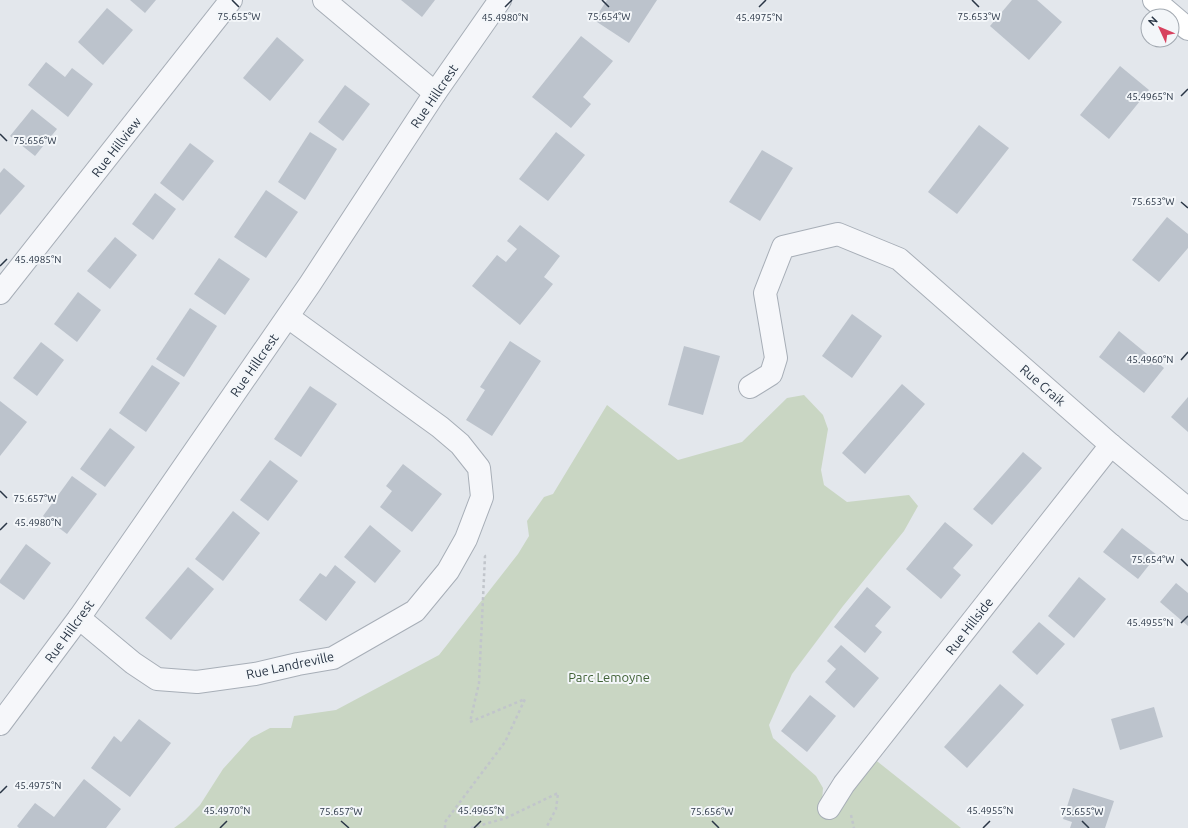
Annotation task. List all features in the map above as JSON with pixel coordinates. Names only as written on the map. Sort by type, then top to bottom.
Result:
[{"type":"street","name":"Rue Hillview","points":[[0,293],[230,0]]},
{"type":"street","points":[[324,0],[435,93]]},
{"type":"street","name":"Rue Hillcrest","points":[[0,724],[79,618],[288,317],[435,93],[500,0]]},
{"type":"street","points":[[1154,0],[1188,29]]},
{"type":"street","name":"Rue Craik","points":[[750,387],[771,374],[776,358],[765,293],[783,247],[838,234],[899,259],[1111,444],[1188,509]]},
{"type":"street","name":"Rue Landreville","points":[[79,618],[132,662],[157,679],[197,682],[255,674],[333,658],[415,611],[448,571],[466,539],[482,497],[479,468],[460,444],[440,427],[288,317]]},
{"type":"street","name":"Rue Hillside","points":[[829,808],[844,784],[1111,444]]},
{"type":"path","points":[[445,828],[445,822],[505,742],[525,699],[470,722],[479,683],[485,556],[466,539]]},
{"type":"path","points":[[471,828],[506,818],[558,793],[556,810],[546,828]]},
{"type":"green space","name":"Parc Lemoyne","points":[[804,395],[823,415],[828,429],[821,470],[824,485],[847,502],[909,495],[918,506],[904,531],[843,606],[792,674],[769,725],[773,738],[816,776],[823,788],[822,802],[868,754],[961,828],[174,828],[185,820],[200,805],[223,769],[251,738],[270,728],[291,728],[294,716],[336,710],[439,655],[518,554],[529,536],[527,521],[544,497],[553,494],[607,405],[678,460],[742,442],[787,398]]},
{"type":"building","points":[[130,0],[156,0],[145,13]]},
{"type":"building","points":[[401,0],[435,0],[422,17]]},
{"type":"building","points":[[607,0],[657,0],[629,43],[594,20]]},
{"type":"building","points":[[1012,0],[1037,0],[1062,22],[1029,60],[990,26]]},
{"type":"building","points":[[107,8],[133,30],[103,65],[78,42]]},
{"type":"building","points":[[581,36],[613,61],[583,97],[591,104],[571,128],[532,97]]},
{"type":"building","points":[[277,37],[304,60],[270,101],[243,78]]},
{"type":"building","points":[[46,62],[65,77],[72,68],[93,84],[68,117],[28,85]]},
{"type":"building","points":[[1120,66],[1149,90],[1109,139],[1080,115]]},
{"type":"building","points":[[345,85],[370,104],[343,141],[318,122]]},
{"type":"building","points":[[32,109],[57,129],[35,156],[10,136]]},
{"type":"building","points":[[979,125],[1009,148],[957,214],[928,192]]},
{"type":"building","points":[[310,132],[337,149],[305,200],[278,182]]},
{"type":"building","points":[[556,132],[585,155],[548,201],[519,179]]},
{"type":"building","points":[[190,143],[214,161],[183,201],[160,183]]},
{"type":"building","points":[[762,150],[793,168],[760,221],[729,202]]},
{"type":"building","points":[[4,168],[25,186],[0,215],[0,173]]},
{"type":"building","points":[[266,190],[298,212],[266,258],[234,237]]},
{"type":"building","points":[[155,193],[176,209],[153,240],[132,224]]},
{"type":"building","points":[[1167,217],[1188,234],[1188,248],[1159,282],[1132,260]]},
{"type":"building","points":[[520,225],[560,256],[544,277],[553,284],[520,325],[472,286],[497,255],[506,262],[517,249],[507,241]]},
{"type":"building","points":[[115,237],[137,255],[110,289],[87,271]]},
{"type":"building","points":[[219,258],[250,279],[225,315],[194,294]]},
{"type":"building","points":[[78,292],[101,310],[77,342],[54,324]]},
{"type":"building","points":[[190,308],[217,326],[184,377],[156,359]]},
{"type":"building","points":[[852,314],[882,336],[852,378],[822,356]]},
{"type":"building","points":[[1119,331],[1164,368],[1144,393],[1099,357]]},
{"type":"building","points":[[510,341],[541,361],[492,436],[466,420],[485,390],[480,387]]},
{"type":"building","points":[[41,342],[64,360],[37,396],[13,378]]},
{"type":"building","points":[[684,346],[720,356],[703,415],[668,405]]},
{"type":"building","points":[[152,365],[180,383],[146,432],[119,413]]},
{"type":"building","points":[[902,384],[925,404],[865,474],[842,453]]},
{"type":"building","points":[[310,386],[337,404],[301,457],[274,439]]},
{"type":"building","points":[[1188,397],[1188,432],[1171,417]]},
{"type":"building","points":[[0,401],[27,422],[0,456]]},
{"type":"building","points":[[110,428],[135,447],[105,487],[80,469]]},
{"type":"building","points":[[1023,452],[1042,468],[992,525],[973,509]]},
{"type":"building","points":[[270,460],[298,481],[268,521],[240,500]]},
{"type":"building","points":[[403,464],[442,494],[412,532],[380,507],[392,491],[386,486]]},
{"type":"building","points":[[72,476],[97,494],[67,534],[43,516]]},
{"type":"building","points":[[233,511],[260,533],[223,581],[195,559]]},
{"type":"building","points":[[945,522],[973,545],[953,568],[961,575],[941,599],[906,569]]},
{"type":"building","points":[[370,525],[401,551],[375,583],[344,557]]},
{"type":"building","points":[[1122,528],[1157,555],[1138,579],[1103,552]]},
{"type":"building","points":[[26,544],[51,563],[24,600],[0,583],[0,580]]},
{"type":"building","points":[[335,565],[356,582],[326,621],[299,600],[320,573],[326,577]]},
{"type":"building","points":[[188,567],[214,589],[171,640],[145,618]]},
{"type":"building","points":[[1079,577],[1106,599],[1074,638],[1048,616]]},
{"type":"building","points":[[1176,583],[1188,593],[1188,626],[1160,602]]},
{"type":"building","points":[[867,587],[891,607],[875,626],[882,632],[865,653],[834,627]]},
{"type":"building","points":[[1039,622],[1065,644],[1037,675],[1012,652]]},
{"type":"building","points":[[841,645],[879,678],[854,708],[825,682],[836,669],[827,661]]},
{"type":"building","points":[[1000,684],[1024,705],[967,768],[944,747]]},
{"type":"building","points":[[810,695],[836,716],[807,752],[781,731]]},
{"type":"building","points":[[1154,707],[1163,737],[1120,750],[1111,719]]},
{"type":"building","points":[[139,719],[171,743],[130,797],[91,768],[114,736],[121,742]]},
{"type":"building","points":[[84,779],[121,809],[106,828],[19,828],[17,826],[35,803],[54,817]]},
{"type":"building","points":[[1073,788],[1114,801],[1105,828],[1070,828],[1072,822],[1063,819]]}]
